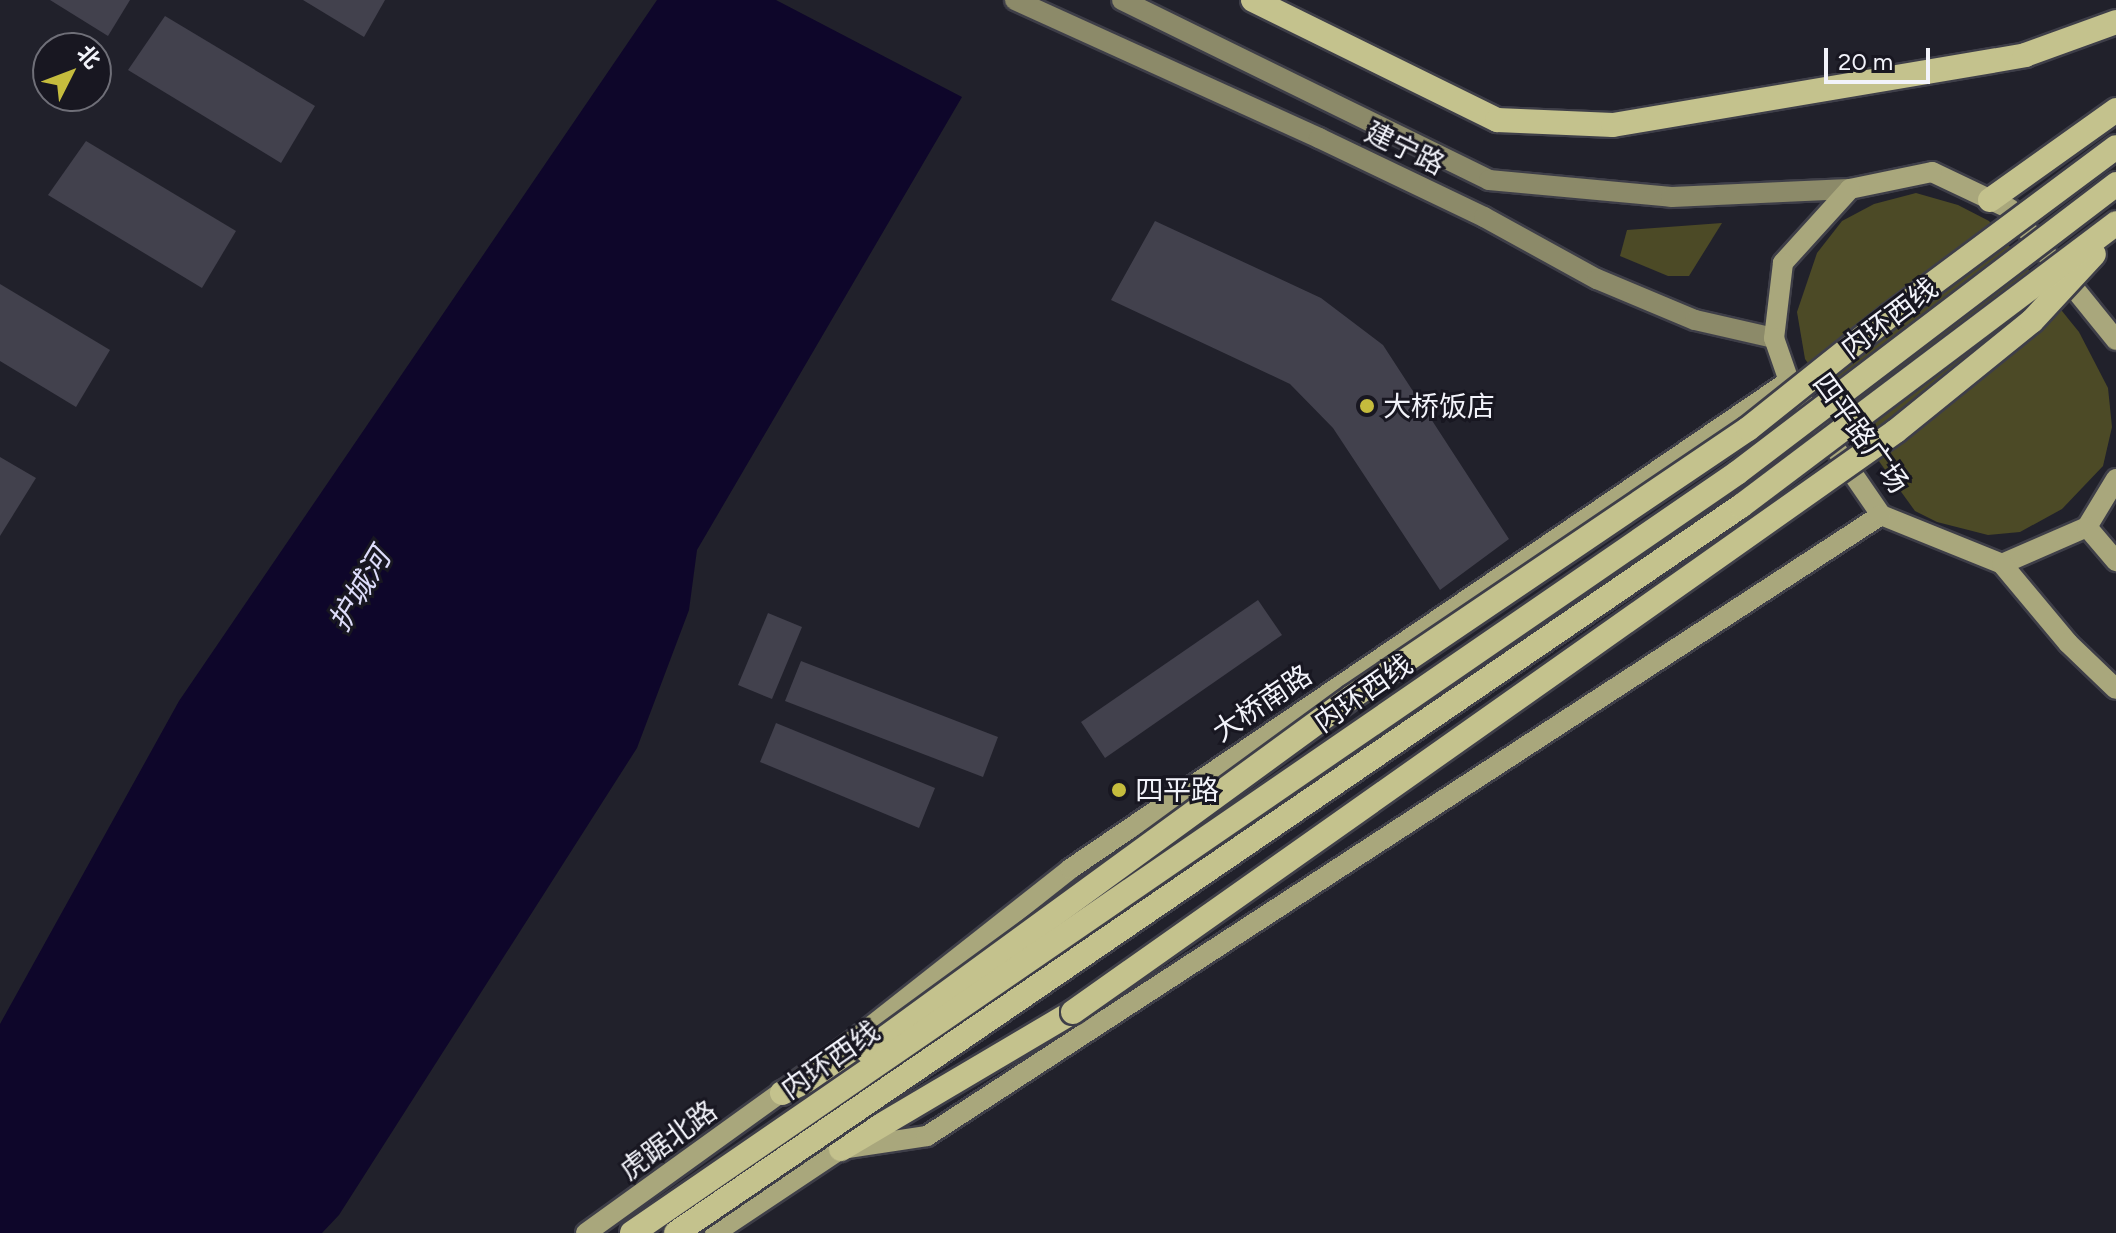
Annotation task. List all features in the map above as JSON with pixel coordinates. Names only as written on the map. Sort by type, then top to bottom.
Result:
[{"type":"highway","points":[[1253,0],[1497,120],[1613,125],[2025,55],[2116,22]]},
{"type":"highway","points":[[1990,200],[2116,110]]},
{"type":"highway","points":[[782,1093],[867,1051],[1352,697],[1748,429],[1892,314],[2116,147]]},
{"type":"highway","name":"内环西线","points":[[632,1233],[1737,473],[2116,184]]},
{"type":"highway","name":"内环西线","points":[[676,1233],[1741,506],[2116,223]]},
{"type":"highway","points":[[841,1149],[1073,1012],[1896,431],[2032,321],[2116,231]]},
{"type":"main road","name":"建宁路","points":[[1122,0],[1489,180],[1671,197],[1850,189]]},
{"type":"main road","name":"建宁路","points":[[1025,2],[1484,217],[1597,279],[1695,320],[1774,338]]},
{"type":"main road","points":[[1850,189],[1932,172],[2010,209],[2116,340]]},
{"type":"main road","name":"四平路广场","points":[[1850,189],[1783,263],[1774,338],[1789,381],[1881,515],[2002,564]]},
{"type":"main road","name":"大桥南路","points":[[782,1093],[1070,869],[1789,381]]},
{"type":"main road","points":[[2116,479],[2087,527],[2002,564],[2068,643],[2116,689]]},
{"type":"main road","points":[[715,1233],[841,1149],[927,1136],[1881,515]]},
{"type":"main road","points":[[2087,527],[2116,561]]},
{"type":"main road","name":"虎踞北路","points":[[586,1233],[782,1093]]},
{"type":"shaded area","points":[[1916,193],[1958,205],[1989,221],[2079,332],[2108,388],[2112,427],[2103,466],[2062,509],[2020,532],[1988,535],[1937,522],[1915,511],[1805,359],[1797,312],[1817,253],[1842,221],[1874,204]]},
{"type":"shaded area","points":[[1722,223],[1689,276],[1668,276],[1620,256],[1627,230]]},
{"type":"water","name":"护城河","points":[[657,0],[776,0],[962,97],[697,550],[689,610],[637,748],[339,1215],[322,1233],[0,1233],[0,1024],[179,701]]},
{"type":"building","points":[[50,0],[130,0],[110,32],[102,32]]},
{"type":"building","points":[[303,0],[385,0],[364,37]]},
{"type":"building","points":[[165,16],[315,106],[281,163],[128,70]]},
{"type":"building","points":[[86,141],[236,231],[202,288],[48,195]]},
{"type":"building","name":"大桥饭店","points":[[1155,221],[1321,298],[1383,345],[1509,539],[1440,590],[1333,428],[1290,384],[1111,300]]},
{"type":"building","points":[[0,284],[110,350],[76,407],[0,361]]},
{"type":"building","points":[[0,457],[36,478],[0,536]]},
{"type":"building","points":[[1258,600],[1282,635],[1105,758],[1081,722]]},
{"type":"building","points":[[768,613],[802,627],[772,699],[738,685]]},
{"type":"building","points":[[801,661],[998,737],[983,777],[785,701]]},
{"type":"building","points":[[776,723],[935,788],[919,828],[760,762]]},
{"type":"place","name":"大桥饭店","points":[[1367,406]]},
{"type":"place","name":"四平路","points":[[1119,790]]}]
